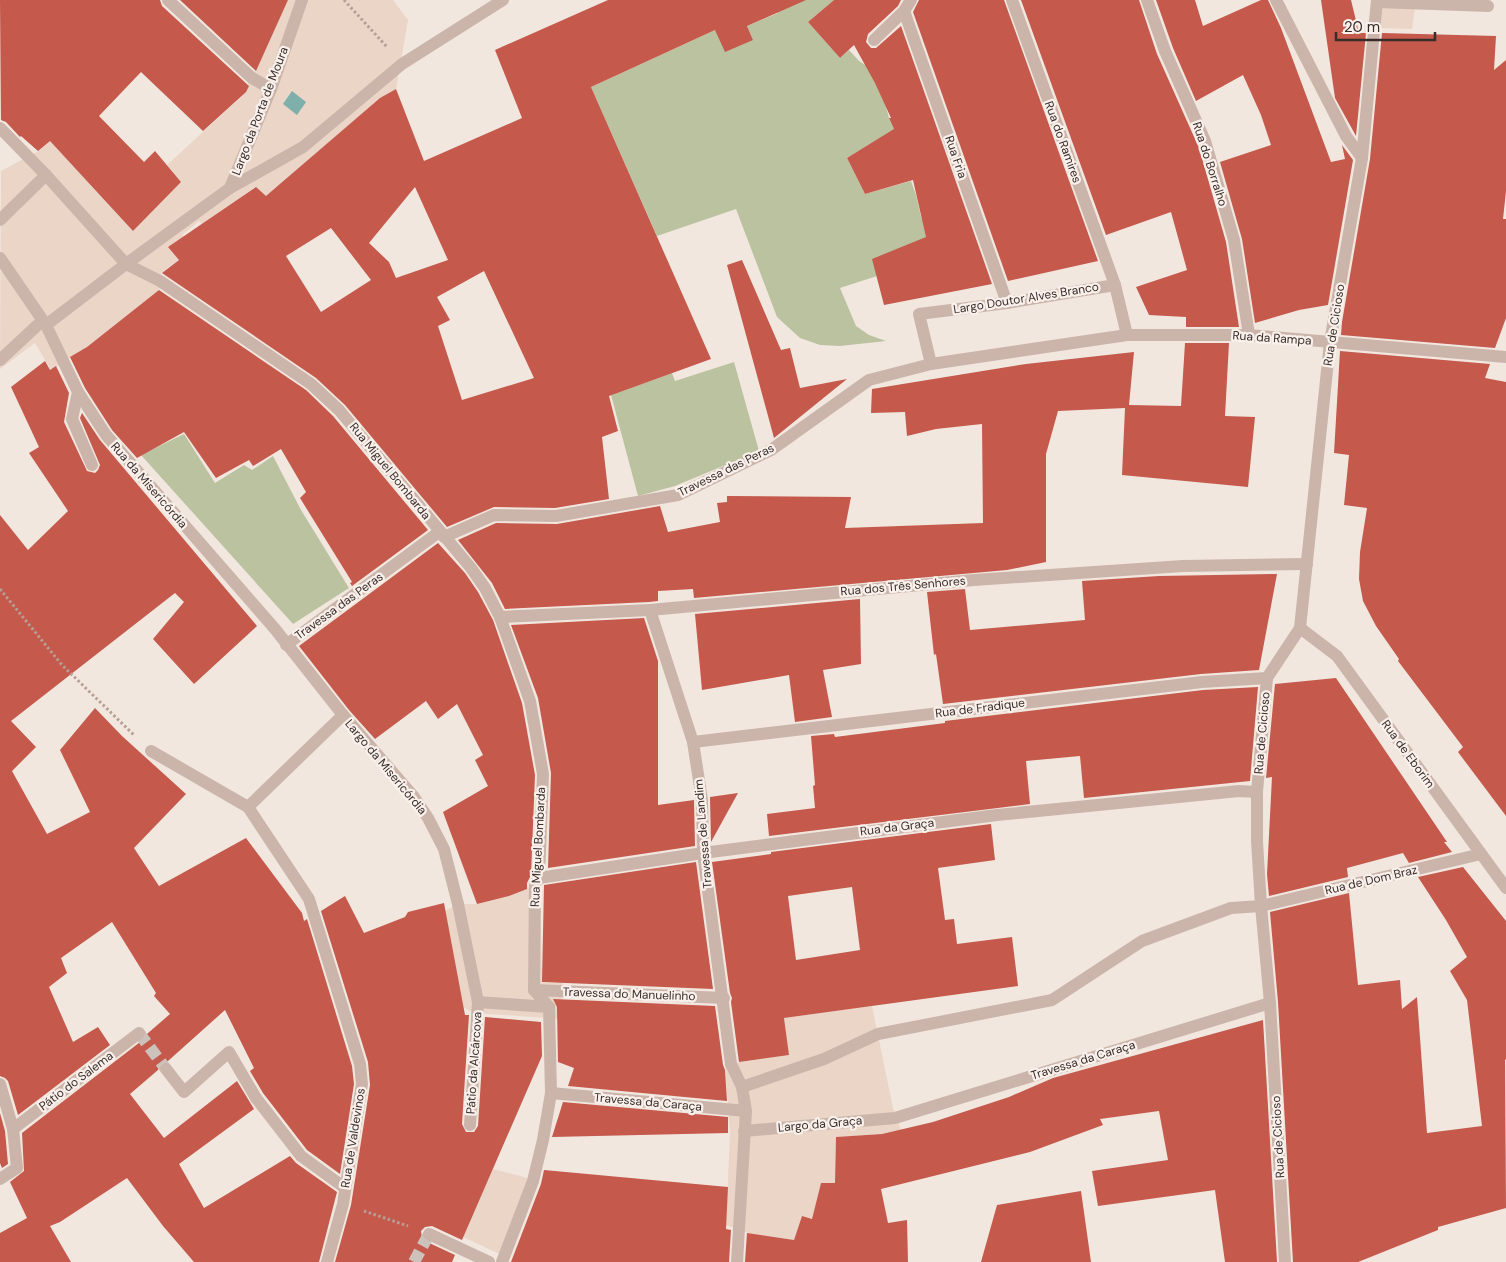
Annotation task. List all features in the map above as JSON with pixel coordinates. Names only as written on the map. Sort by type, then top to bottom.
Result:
[{"type":"street","points":[[168,0],[252,78],[271,89]]},
{"type":"street","name":"Largo da Porta de Moura","points":[[230,188],[271,89],[302,0]]},
{"type":"street","name":"Largo da Porta de Moura","points":[[0,360],[44,323],[230,188],[303,147],[402,64],[502,0]]},
{"type":"street","points":[[874,40],[904,11],[912,0]]},
{"type":"street","name":"Rua do Ramires","points":[[1012,0],[1114,285]]},
{"type":"street","name":"Rua do Borralho","points":[[1147,0],[1165,52],[1205,141],[1234,240],[1249,335]]},
{"type":"street","points":[[1276,0],[1346,136],[1362,158]]},
{"type":"street","points":[[1377,1],[1488,6]]},
{"type":"street","name":"Rua de Cicioso","points":[[1285,1262],[1270,1003],[1257,841],[1257,792],[1267,678],[1300,628],[1330,342],[1362,158],[1377,1]]},
{"type":"street","name":"Rua Fria","points":[[904,11],[1007,303]]},
{"type":"street","points":[[0,128],[46,174],[126,264]]},
{"type":"street","points":[[0,220],[46,174]]},
{"type":"street","points":[[0,258],[44,323]]},
{"type":"street","name":"Rua Miguel Bombarda","points":[[126,264],[160,281],[310,384],[339,410],[471,568],[485,588],[500,617],[530,702],[543,774],[539,878],[535,884],[534,990]]},
{"type":"street","name":"Largo Doutor Alves Branco","points":[[931,364],[919,314],[1007,303],[1114,285],[1127,335]]},
{"type":"street","name":"Rua da Misericórdia","points":[[44,323],[78,392],[106,435],[275,629]]},
{"type":"street","points":[[931,364],[1127,335]]},
{"type":"street","name":"Rua da Rampa","points":[[1127,335],[1249,335],[1506,357]]},
{"type":"street","name":"Travessa das Peras","points":[[286,644],[442,534],[494,516],[556,516],[678,495],[771,450],[868,380],[931,364]]},
{"type":"street","points":[[78,392],[72,419],[92,465]]},
{"type":"street","name":"Rua dos Três Senhores","points":[[500,617],[650,610],[974,580],[1183,566],[1306,564]]},
{"type":"street","name":"Travessa de Landim","points":[[650,610],[693,742],[702,800],[703,853],[724,998],[731,1064],[742,1087]]},
{"type":"street","name":"Rua de Eborim","points":[[1300,628],[1336,656],[1506,888]]},
{"type":"street","name":"Largo da Misericórdia","points":[[275,629],[343,715],[414,798],[428,818],[444,849],[458,904],[478,1002]]},
{"type":"street","name":"Rua de Fradique","points":[[693,742],[1202,682],[1267,678]]},
{"type":"street","name":"Largo da Misericórdia","points":[[248,807],[343,715]]},
{"type":"street","points":[[151,750],[248,807]]},
{"type":"street","name":"Rua da Graça","points":[[539,878],[703,853],[997,814],[1239,791],[1257,792]]},
{"type":"street","name":"Rua de Valdevinos","points":[[248,807],[309,899],[360,1064],[362,1084],[343,1204],[327,1262]]},
{"type":"street","name":"Rua de Dom Braz","points":[[742,1087],[824,1059],[878,1034],[1052,1000],[1142,941],[1231,908],[1261,906],[1481,854]]},
{"type":"street","points":[[502,1262],[533,1181],[543,1140],[551,1093],[549,1007],[534,990]]},
{"type":"street","name":"Travessa do Manuelinho","points":[[534,990],[724,998]]},
{"type":"street","points":[[478,1002],[549,1007]]},
{"type":"street","name":"Pátio da Alcárcova","points":[[470,1125],[478,1002]]},
{"type":"street","name":"Travessa da Caraça","points":[[896,1118],[1270,1003]]},
{"type":"street","name":"Pátio do Salema","points":[[13,1129],[139,1033]]},
{"type":"street","points":[[166,1069],[184,1092],[229,1052],[256,1098],[301,1156],[345,1188]]},
{"type":"street","points":[[0,1084],[13,1129],[17,1168],[0,1179]]},
{"type":"street","points":[[737,1262],[746,1111],[742,1087]]},
{"type":"street","name":"Travessa da Caraça","points":[[551,1093],[746,1111]]},
{"type":"street","name":"Largo da Graça","points":[[744,1131],[896,1118]]},
{"type":"street","points":[[429,1234],[489,1262]]},
{"type":"path","points":[[344,0],[402,64]]},
{"type":"path","points":[[0,589],[62,666],[151,750]]},
{"type":"path","points":[[343,1204],[429,1234]]},
{"type":"green space","points":[[772,0],[834,0],[808,22],[840,58],[849,50],[859,61],[867,66],[884,99],[895,131],[847,158],[865,194],[911,181],[921,217],[932,241],[893,251],[873,259],[877,276],[840,288],[856,326],[869,335],[886,341],[840,346],[820,345],[800,338],[777,317],[736,209],[657,236],[591,87],[715,30],[753,40],[747,26],[778,13]]},
{"type":"green space","points":[[734,362],[759,451],[675,486],[638,496],[611,395],[672,373],[675,381]]},
{"type":"green space","points":[[184,434],[215,483],[244,465],[252,470],[273,456],[301,510],[349,588],[293,624],[141,455]]},
{"type":"shaded area","points":[[288,0],[393,0],[408,20],[396,89],[380,98],[266,197],[255,187],[202,224],[199,221],[182,235],[184,237],[171,250],[179,259],[161,273],[163,279],[159,290],[87,347],[51,370],[35,343],[0,369],[1,171],[38,151],[50,141],[133,231],[181,182],[167,165],[241,97],[261,60]]},
{"type":"shaded area","points":[[1371,0],[1416,0],[1412,29],[1375,28]]},
{"type":"shaded area","points":[[540,882],[542,983],[563,983],[560,1019],[474,1013],[463,1007],[445,911],[458,904],[477,904],[509,896]]},
{"type":"shaded area","points":[[872,1006],[893,1108],[901,1130],[882,1134],[836,1137],[835,1183],[821,1183],[812,1219],[802,1216],[794,1240],[751,1234],[726,1225],[730,1133],[725,1064],[789,1055],[784,1018]]},
{"type":"shaded area","points":[[493,1169],[533,1181],[504,1256],[463,1237]]},
{"type":"water","points":[[292,91],[306,102],[297,115],[283,104]]},
{"type":"building","points":[[0,0],[160,0],[162,6],[249,86],[246,92],[203,131],[141,72],[99,116],[144,162],[155,151],[181,182],[133,231],[50,141],[38,151],[20,137],[6,122],[1,120]]},
{"type":"building","points":[[180,0],[288,0],[256,71]]},
{"type":"building","points":[[608,0],[806,0],[747,26],[753,40],[725,52],[715,30],[591,87],[711,359],[609,396],[618,431],[602,437],[609,499],[555,508],[494,507],[447,527],[345,405],[316,378],[162,273],[179,260],[168,247],[256,187],[266,196],[380,98],[396,89],[424,161],[522,118],[495,50]],"holes":[[[415,187],[448,260],[396,278],[389,262],[369,243]],[[331,228],[371,280],[321,312],[286,256]],[[484,271],[534,378],[462,400],[438,326],[450,320],[437,297]]]},
{"type":"building","points":[[834,0],[901,0],[898,6],[868,34],[866,42],[871,48],[876,48],[901,26],[992,284],[884,305],[872,259],[926,237],[913,180],[865,194],[847,158],[894,129],[875,83],[854,45],[840,58],[808,22]]},
{"type":"building","points":[[919,0],[1004,0],[1098,261],[1008,281],[913,12]]},
{"type":"building","points":[[1021,0],[1139,0],[1157,54],[1199,148],[1226,242],[1239,327],[1186,327],[1186,317],[1149,315],[1136,287],[1187,270],[1171,212],[1106,235]]},
{"type":"building","points":[[1156,0],[1195,0],[1203,26],[1261,0],[1268,0],[1281,28],[1331,162],[1345,159],[1342,145],[1353,160],[1328,305],[1299,310],[1255,323],[1242,239],[1220,162],[1271,145],[1261,115],[1243,75],[1196,101],[1173,48]]},
{"type":"building","points":[[1321,0],[1351,0],[1359,33],[1366,33],[1356,136],[1335,98]]},
{"type":"building","points":[[1382,33],[1496,36],[1494,70],[1506,60],[1506,191],[1503,219],[1506,219],[1506,318],[1495,348],[1341,335],[1370,159]]},
{"type":"building","points":[[742,260],[781,350],[790,348],[800,388],[847,379],[774,438],[727,265]]},
{"type":"building","points":[[159,290],[306,390],[333,416],[428,530],[352,586],[350,583],[352,582],[300,498],[306,492],[281,449],[253,466],[249,460],[216,478],[184,432],[137,458],[112,430],[85,388],[70,357],[87,347]]},
{"type":"building","points":[[1185,343],[1229,343],[1225,416],[1255,417],[1248,487],[1122,475],[1125,408],[1058,411],[1046,454],[1046,562],[1007,570],[694,598],[693,589],[658,591],[658,601],[649,602],[505,609],[492,583],[458,540],[496,523],[557,524],[660,506],[668,532],[720,522],[717,503],[727,502],[727,496],[851,497],[845,528],[983,523],[982,424],[936,429],[907,436],[905,412],[871,413],[872,389],[1026,364],[1134,352],[1129,405],[1181,406]]},
{"type":"building","points":[[1340,351],[1490,364],[1485,378],[1506,382],[1506,816],[1458,752],[1463,747],[1398,661],[1399,659],[1376,626],[1363,601],[1359,579],[1360,552],[1367,508],[1344,505],[1349,455],[1334,453]]},
{"type":"building","points":[[45,361],[50,370],[56,366],[69,393],[64,422],[87,471],[95,473],[100,465],[80,418],[82,413],[100,440],[257,626],[194,684],[153,639],[184,602],[175,593],[11,721],[36,747],[12,771],[47,834],[90,812],[60,750],[95,708],[122,736],[186,794],[134,848],[159,886],[246,838],[302,913],[304,921],[307,919],[352,1066],[354,1084],[340,1174],[307,1150],[263,1093],[250,1071],[254,1068],[225,1010],[168,1061],[161,1063],[158,1070],[130,1094],[164,1138],[237,1081],[254,1109],[179,1164],[204,1208],[290,1156],[296,1163],[337,1192],[319,1262],[194,1262],[163,1226],[127,1178],[60,1222],[50,1226],[71,1262],[0,1262],[0,1233],[27,1218],[10,1182],[24,1171],[22,1133],[144,1039],[147,1034],[170,1014],[154,996],[156,993],[112,922],[61,958],[67,973],[49,987],[73,1042],[98,1027],[110,1045],[18,1115],[8,1081],[0,1076],[0,515],[28,550],[68,511],[29,453],[39,447],[11,387]]},
{"type":"building","points":[[438,543],[465,573],[493,620],[522,703],[535,775],[531,875],[527,883],[527,889],[509,896],[477,904],[443,812],[488,786],[475,760],[483,755],[457,704],[438,719],[426,701],[375,739],[349,710],[299,646]]},
{"type":"building","points":[[1277,574],[1259,670],[1201,674],[943,704],[936,654],[934,655],[927,592],[965,589],[970,630],[1085,620],[1082,581],[1159,576]]},
{"type":"building","points":[[860,599],[861,664],[823,670],[832,717],[795,722],[789,675],[702,690],[695,614]]},
{"type":"building","points":[[644,618],[658,661],[658,805],[694,800],[695,846],[548,868],[551,773],[538,698],[511,625]]},
{"type":"building","points":[[1336,678],[1452,852],[1409,863],[1403,853],[1347,868],[1348,877],[1269,896],[1267,874],[1272,777],[1266,778],[1275,684]]},
{"type":"building","points":[[1258,687],[1250,781],[1084,798],[1080,756],[1026,761],[1030,804],[769,836],[767,814],[815,808],[811,736],[834,734],[835,737],[945,723],[945,721],[1203,690]]},
{"type":"building","points":[[738,793],[711,842],[710,797]]},
{"type":"building","points":[[991,824],[995,860],[938,868],[945,920],[954,919],[957,944],[1012,937],[1018,986],[784,1018],[789,1055],[739,1062],[732,998],[712,862],[771,854],[771,852]],"holes":[[[852,887],[860,950],[796,960],[788,896]]]},
{"type":"building","points":[[696,862],[713,989],[542,982],[544,885]]},
{"type":"building","points":[[1463,867],[1506,921],[1506,1208],[1438,1227],[1438,1230],[1358,1262],[1293,1262],[1278,1002],[1270,912],[1349,893],[1358,985],[1400,980],[1402,1009],[1417,997],[1427,1133],[1482,1126],[1467,1000],[1450,971],[1467,957],[1418,877]]},
{"type":"building","points":[[345,896],[364,933],[405,917],[408,912],[444,903],[465,1015],[469,1015],[462,1124],[466,1132],[474,1132],[478,1126],[485,1017],[541,1022],[542,1056],[462,1240],[432,1226],[425,1227],[421,1231],[422,1238],[425,1241],[455,1255],[452,1262],[335,1262],[351,1205],[370,1085],[368,1062],[321,911]]},
{"type":"building","points":[[553,999],[715,1006],[725,1070],[727,1101],[568,1086],[574,1068],[558,1062],[557,1007]]},
{"type":"building","points":[[1263,1020],[1277,1262],[1225,1262],[1215,1190],[1098,1206],[1092,1171],[1168,1160],[1159,1111],[1100,1119],[1103,1125],[1030,1152],[881,1189],[888,1223],[907,1220],[908,1262],[745,1262],[747,1233],[794,1240],[802,1216],[812,1219],[821,1183],[835,1183],[836,1137],[882,1134],[933,1122],[1009,1097],[1053,1078]]},
{"type":"building","points":[[563,1102],[728,1117],[728,1133],[552,1137]]},
{"type":"building","points":[[0,1113],[5,1131],[8,1164],[2,1168],[0,1163]]},
{"type":"building","points":[[544,1170],[728,1187],[726,1229],[731,1230],[729,1262],[511,1262],[541,1184]]},
{"type":"building","points":[[1081,1191],[1091,1262],[981,1262],[997,1205]]},
{"type":"tunnel","points":[[139,1033],[166,1069]]},
{"type":"tunnel","points":[[414,1262],[429,1234]]}]
